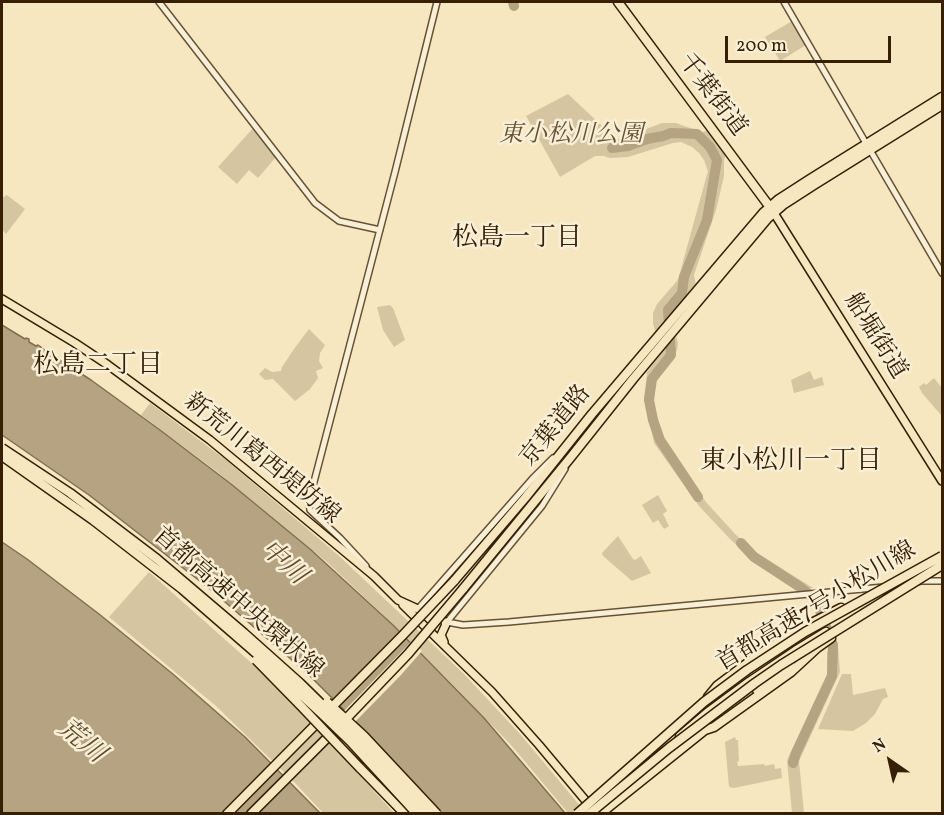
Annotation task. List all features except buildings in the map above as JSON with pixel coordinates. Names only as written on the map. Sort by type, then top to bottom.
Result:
[{"type":"highway","name":"千葉街道","points":[[618,2],[771,210]]},
{"type":"highway","name":"京葉道路","points":[[869,147],[942,97]]},
{"type":"highway","name":"京葉道路","points":[[227,813],[330,710],[454,580],[756,221],[810,179],[942,105]]},
{"type":"highway","name":"京葉道路","points":[[251,813],[408,654],[771,210]]},
{"type":"highway","name":"首都高速中央環状線","points":[[2,448],[70,493],[157,559],[244,633],[354,736],[427,813]]},
{"type":"highway","name":"首都高速中央環状線","points":[[2,456],[68,501],[154,566],[235,635],[350,741],[417,813]]},
{"type":"highway","name":"首都高速7号小松川線","points":[[577,813],[704,702],[747,670],[822,622],[942,556]]},
{"type":"highway","name":"首都高速7号小松川線","points":[[589,813],[669,748],[755,683],[942,565]]},
{"type":"highway","points":[[669,748],[687,729],[778,662],[891,600]]},
{"type":"highway","points":[[704,702],[717,686],[743,665],[782,640],[849,604]]},
{"type":"highway","points":[[705,730],[714,727],[791,672],[846,624],[866,615]]},
{"type":"highway","points":[[235,635],[253,657],[405,813]]},
{"type":"highway","points":[[598,813],[781,672],[793,658]]},
{"type":"highway","points":[[300,683],[339,712],[437,813]]},
{"type":"highway","points":[[572,813],[593,799]]},
{"type":"main road","name":"船堀街道","points":[[771,210],[942,481]]},
{"type":"main road","name":"新荒川葛西堤防線","points":[[2,299],[108,365],[210,440],[374,576],[492,692],[598,813]]},
{"type":"main road","name":"新荒川葛西堤防線","points":[[398,600],[419,610]]},
{"type":"main road","name":"新荒川葛西堤防線","points":[[446,622],[441,634],[442,639],[459,660]]},
{"type":"street","points":[[159,2],[315,203],[339,221],[380,230]]},
{"type":"street","points":[[374,576],[356,554],[310,510],[309,506],[437,2]]},
{"type":"street","points":[[784,2],[942,273]]},
{"type":"street","points":[[419,610],[542,468],[564,450]]},
{"type":"street","points":[[571,457],[542,506],[446,622],[463,625],[509,622],[802,595],[922,581],[942,581]]},
{"type":"green space","points":[[792,21],[806,45],[780,61],[765,37]]},
{"type":"green space","name":"東小松川公園","points":[[568,94],[616,139],[622,139],[662,123],[676,123],[701,132],[713,130],[727,150],[716,210],[694,275],[697,291],[657,337],[653,324],[653,313],[657,304],[679,276],[708,171],[704,160],[692,147],[681,142],[628,157],[595,156],[560,177],[526,116]]},
{"type":"green space","points":[[254,127],[277,156],[258,178],[249,170],[237,184],[218,167]]},
{"type":"green space","points":[[7,195],[25,209],[6,234],[2,229],[2,198]]},
{"type":"green space","points":[[390,305],[405,340],[394,347],[383,330],[377,307]]},
{"type":"green space","points":[[309,329],[325,345],[320,353],[319,361],[323,368],[316,371],[318,378],[310,389],[295,401],[273,379],[265,380],[259,374],[265,368],[272,372],[281,371]]},
{"type":"green space","points":[[676,336],[677,350],[653,384],[653,401],[662,437],[706,502],[736,535],[751,549],[813,588],[795,590],[785,580],[757,564],[699,506],[654,443],[644,397],[646,373]]},
{"type":"green space","points":[[810,371],[814,380],[822,377],[824,385],[794,393],[791,380]]},
{"type":"green space","points":[[934,378],[942,388],[941,415],[919,387],[924,383],[926,385]]},
{"type":"green space","points":[[150,403],[226,460],[338,555],[464,674],[520,734],[586,813],[568,813],[511,745],[398,629],[328,563],[216,471],[141,415]]},
{"type":"green space","points":[[658,495],[667,511],[663,514],[669,526],[664,529],[658,520],[653,523],[642,505]]},
{"type":"green space","points":[[618,536],[633,559],[641,556],[651,573],[632,581],[603,556],[602,553]]},
{"type":"green space","points":[[149,572],[283,691],[394,813],[323,813],[216,706],[109,617]]},
{"type":"green space","points":[[838,646],[840,672],[799,761],[804,813],[792,813],[787,760],[827,674],[827,652]]},
{"type":"green space","points":[[842,674],[851,674],[853,695],[885,688],[888,697],[883,699],[875,714],[866,723],[853,731],[818,729]]},
{"type":"green space","points":[[735,737],[738,740],[738,766],[774,764],[775,769],[781,768],[782,778],[734,788],[729,787],[725,742]]},
{"type":"water","name":"中川","points":[[2,325],[25,339],[29,339],[29,342],[38,345],[91,380],[160,430],[231,484],[310,549],[394,626],[484,718],[565,813],[442,813],[308,674],[210,589],[89,495],[2,435]]},
{"type":"water","name":"荒川","points":[[2,542],[99,614],[174,675],[245,737],[320,813],[2,813]]},
{"type":"pier","points":[[412,641],[422,651],[353,724],[342,713]]},
{"type":"waterway","points":[[513,2],[514,6]]},
{"type":"waterway","points":[[612,148],[628,146],[671,133],[697,134],[710,147],[717,160],[707,220],[684,277],[682,293],[668,310],[671,355],[652,379],[649,400],[660,440],[698,497]]},
{"type":"waterway","points":[[741,543],[754,557],[816,600],[833,645],[832,676],[793,763]]},
{"type":"district","name":"松島一丁目","points":[[517,240]]},
{"type":"district","name":"松島二丁目","points":[[98,367]]},
{"type":"district","name":"東小松川一丁目","points":[[791,463]]}]
